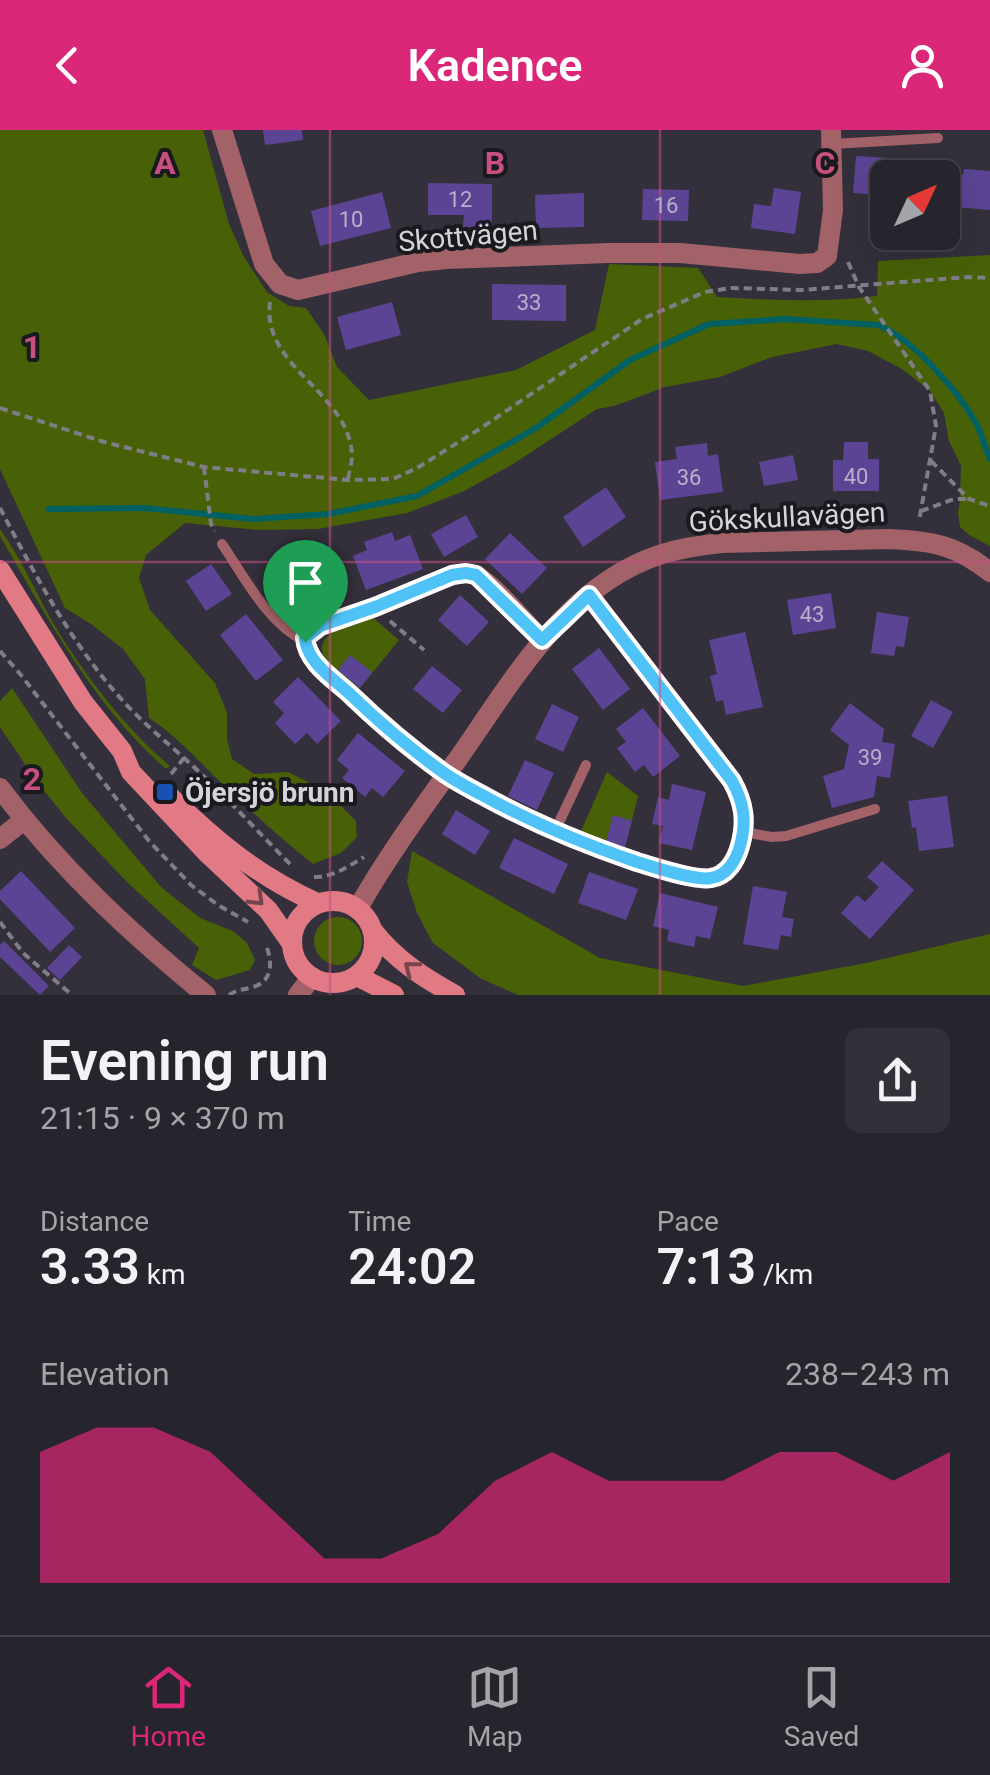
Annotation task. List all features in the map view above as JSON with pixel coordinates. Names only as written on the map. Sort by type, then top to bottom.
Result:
[{"type":"street","points":[[222,130],[264,264],[280,284]]},
{"type":"street","points":[[832,137],[837,258]]},
{"type":"street","name":"Skottvägen","points":[[280,284],[298,290],[446,259],[680,253],[800,264],[837,258]]},
{"type":"street","name":"Gökskullavägen","points":[[358,908],[542,640],[589,595],[636,565],[660,554],[722,543],[890,538],[959,550],[990,572]]},
{"type":"street","points":[[0,570],[84,702],[122,750],[236,858],[284,888],[318,903]]},
{"type":"street","points":[[542,640],[476,575],[466,573],[320,626],[305,642],[316,663],[446,775],[516,814],[595,848],[659,869],[708,879],[727,870],[744,832],[741,798],[589,595]]},
{"type":"street","points":[[122,750],[131,772],[207,853],[268,910],[292,944],[300,966],[312,977],[335,984],[358,976],[372,956],[374,932]]},
{"type":"street","points":[[0,788],[24,820],[106,906],[206,995]]},
{"type":"street","points":[[0,839],[24,820]]},
{"type":"street","points":[[292,944],[296,924],[309,908],[334,900],[358,908],[387,948],[423,977],[455,995]]},
{"type":"street","points":[[358,976],[394,995]]},
{"type":"street","points":[[298,995],[312,977]]},
{"type":"lane","points":[[832,137],[938,138]]},
{"type":"lane","points":[[222,544],[272,616],[305,642]]},
{"type":"lane","points":[[555,832],[586,765]]},
{"type":"lane","points":[[744,832],[786,836],[876,810]]},
{"type":"path","points":[[837,258],[930,391],[936,426],[921,511],[954,499],[970,498]]},
{"type":"path","points":[[0,408],[104,442],[204,467],[348,480],[393,478],[417,468],[478,430],[642,319],[705,292],[990,278]]},
{"type":"path","points":[[280,284],[270,302],[268,316],[281,352],[333,406],[347,430],[352,458],[348,480]]},
{"type":"path","points":[[931,461],[970,498],[990,506]]},
{"type":"path","points":[[204,467],[212,524]]},
{"type":"path","points":[[0,508],[86,654],[120,698],[296,870]]},
{"type":"path","points":[[375,607],[424,650]]},
{"type":"path","points":[[0,651],[149,841],[191,885],[255,927]]},
{"type":"path","points":[[171,774],[184,758]]},
{"type":"path","points":[[312,876],[336,874],[364,856]]},
{"type":"path","points":[[0,922],[23,953],[72,995]]},
{"type":"path","points":[[230,995],[237,989],[262,984],[270,974],[271,962],[264,939]]},
{"type":"green space","points":[[0,130],[203,130],[229,224],[244,257],[267,292],[289,306],[306,308],[324,334],[337,367],[369,400],[516,370],[595,330],[609,264],[698,268],[717,297],[817,300],[877,296],[878,261],[990,255],[990,546],[960,527],[961,466],[949,441],[944,413],[930,391],[902,369],[868,351],[837,344],[772,357],[720,377],[665,387],[597,409],[464,491],[407,513],[318,529],[260,530],[185,523],[146,555],[139,578],[150,610],[215,683],[227,713],[232,759],[254,774],[288,772],[326,791],[356,821],[357,837],[341,853],[313,864],[149,718],[145,679],[123,649],[65,608],[0,469]]},
{"type":"green space","points":[[0,529],[73,654],[124,721],[170,766],[166,769],[94,689],[36,598],[0,536]]},
{"type":"green space","points":[[372,617],[399,640],[360,688],[327,661],[323,643],[335,631]]},
{"type":"green space","points":[[12,688],[82,793],[161,887],[200,918],[233,931],[247,943],[255,960],[250,970],[216,980],[192,965],[199,948],[128,883],[67,819],[0,727],[0,701]]},
{"type":"green space","points":[[607,772],[638,796],[625,847],[581,831]]},
{"type":"green space","points":[[412,851],[600,958],[743,986],[990,934],[990,995],[518,995],[480,978],[433,943],[407,882]]},
{"type":"green space","points":[[338,917],[355,924],[362,941],[355,958],[338,965],[321,958],[314,941],[321,924]]},
{"type":"building","points":[[263,130],[302,130],[303,140],[265,145]]},
{"type":"building","points":[[856,156],[905,159],[870,160],[870,194],[853,193]]},
{"type":"building","points":[[964,169],[990,171],[990,210],[960,208],[960,175]]},
{"type":"building","points":[[428,183],[492,184],[492,227],[463,227],[464,215],[428,215]]},
{"type":"building","points":[[774,188],[801,192],[795,234],[751,228],[754,204],[771,206]]},
{"type":"building","points":[[643,189],[689,190],[688,221],[642,220]]},
{"type":"building","points":[[382,192],[391,228],[320,246],[311,211]]},
{"type":"building","points":[[584,193],[584,227],[536,228],[535,195]]},
{"type":"building","points":[[492,284],[566,285],[566,321],[492,320]]},
{"type":"building","points":[[392,302],[401,335],[346,350],[337,317]]},
{"type":"building","points":[[844,442],[868,442],[868,459],[879,459],[879,491],[833,491],[833,460],[843,460]]},
{"type":"building","points":[[707,443],[708,456],[718,454],[723,492],[660,500],[655,462],[677,459],[675,447]]},
{"type":"building","points":[[793,455],[798,480],[764,486],[759,462]]},
{"type":"building","points":[[606,487],[626,517],[583,547],[563,517]]},
{"type":"building","points":[[466,515],[478,537],[444,557],[431,534]]},
{"type":"building","points":[[392,532],[395,541],[410,535],[423,569],[366,590],[353,556],[367,550],[364,542]]},
{"type":"building","points":[[510,533],[547,568],[522,594],[485,559]]},
{"type":"building","points":[[320,559],[321,568],[336,567],[339,595],[272,602],[269,574],[291,571],[290,562]]},
{"type":"building","points":[[211,564],[232,594],[206,611],[186,581]]},
{"type":"building","points":[[831,593],[836,628],[793,635],[787,600]]},
{"type":"building","points":[[460,595],[489,622],[467,646],[438,620]]},
{"type":"building","points":[[877,612],[909,617],[904,647],[896,646],[894,656],[871,653]]},
{"type":"building","points":[[246,614],[283,660],[256,681],[220,635]]},
{"type":"building","points":[[745,632],[763,707],[726,715],[723,700],[716,702],[710,676],[717,674],[709,640]]},
{"type":"building","points":[[599,648],[630,689],[603,710],[572,669]]},
{"type":"building","points":[[350,655],[372,672],[360,688],[338,670]]},
{"type":"building","points":[[432,666],[462,690],[443,713],[413,689]]},
{"type":"building","points":[[298,677],[341,721],[317,744],[307,733],[295,744],[275,723],[284,713],[273,702]]},
{"type":"building","points":[[931,700],[953,712],[933,748],[911,736]]},
{"type":"building","points":[[850,703],[884,729],[882,742],[895,744],[890,778],[877,776],[874,797],[832,808],[823,776],[844,769],[849,745],[830,730]]},
{"type":"building","points":[[552,704],[579,717],[563,752],[535,739]]},
{"type":"building","points":[[643,708],[680,756],[653,777],[644,765],[635,772],[617,748],[626,742],[616,729]]},
{"type":"building","points":[[358,733],[405,771],[383,797],[372,788],[365,797],[342,778],[349,770],[337,760]]},
{"type":"building","points":[[525,760],[554,773],[537,810],[508,796]]},
{"type":"building","points":[[672,784],[706,792],[692,850],[659,843],[663,826],[652,824],[658,797],[669,800]]},
{"type":"building","points":[[947,796],[954,847],[919,851],[908,801]]},
{"type":"building","points":[[456,810],[490,831],[475,855],[442,834]]},
{"type":"building","points":[[613,815],[632,821],[625,847],[606,842]]},
{"type":"building","points":[[514,838],[568,864],[554,894],[499,868]]},
{"type":"building","points":[[882,861],[914,890],[870,939],[841,913],[857,895],[865,902],[879,887],[867,877]]},
{"type":"building","points":[[21,871],[75,928],[50,952],[0,899],[0,891]]},
{"type":"building","points":[[589,872],[638,889],[626,920],[578,903]]},
{"type":"building","points":[[753,886],[787,892],[782,917],[794,919],[791,937],[781,935],[778,950],[743,944]]},
{"type":"building","points":[[660,893],[718,907],[710,939],[696,936],[694,947],[667,941],[669,930],[653,926]]},
{"type":"building","points":[[4,941],[49,986],[40,995],[0,957]]},
{"type":"building","points":[[69,945],[82,957],[60,980],[47,968]]},
{"type":"waterway","points":[[49,509],[145,508],[253,519],[328,514],[417,496],[536,428],[630,360],[709,324],[785,319],[878,325],[891,331],[919,353],[958,396],[976,423],[990,459]]},
{"type":"place","name":"Öjersjö brunn","points":[[165,792]]},
{"type":"route","points":[[452,575],[476,575],[542,640],[589,595],[732,781],[744,810],[744,832],[736,857],[727,870],[708,879],[659,869],[595,848],[516,814],[446,775],[316,663],[305,642],[320,626],[452,575]]}]
